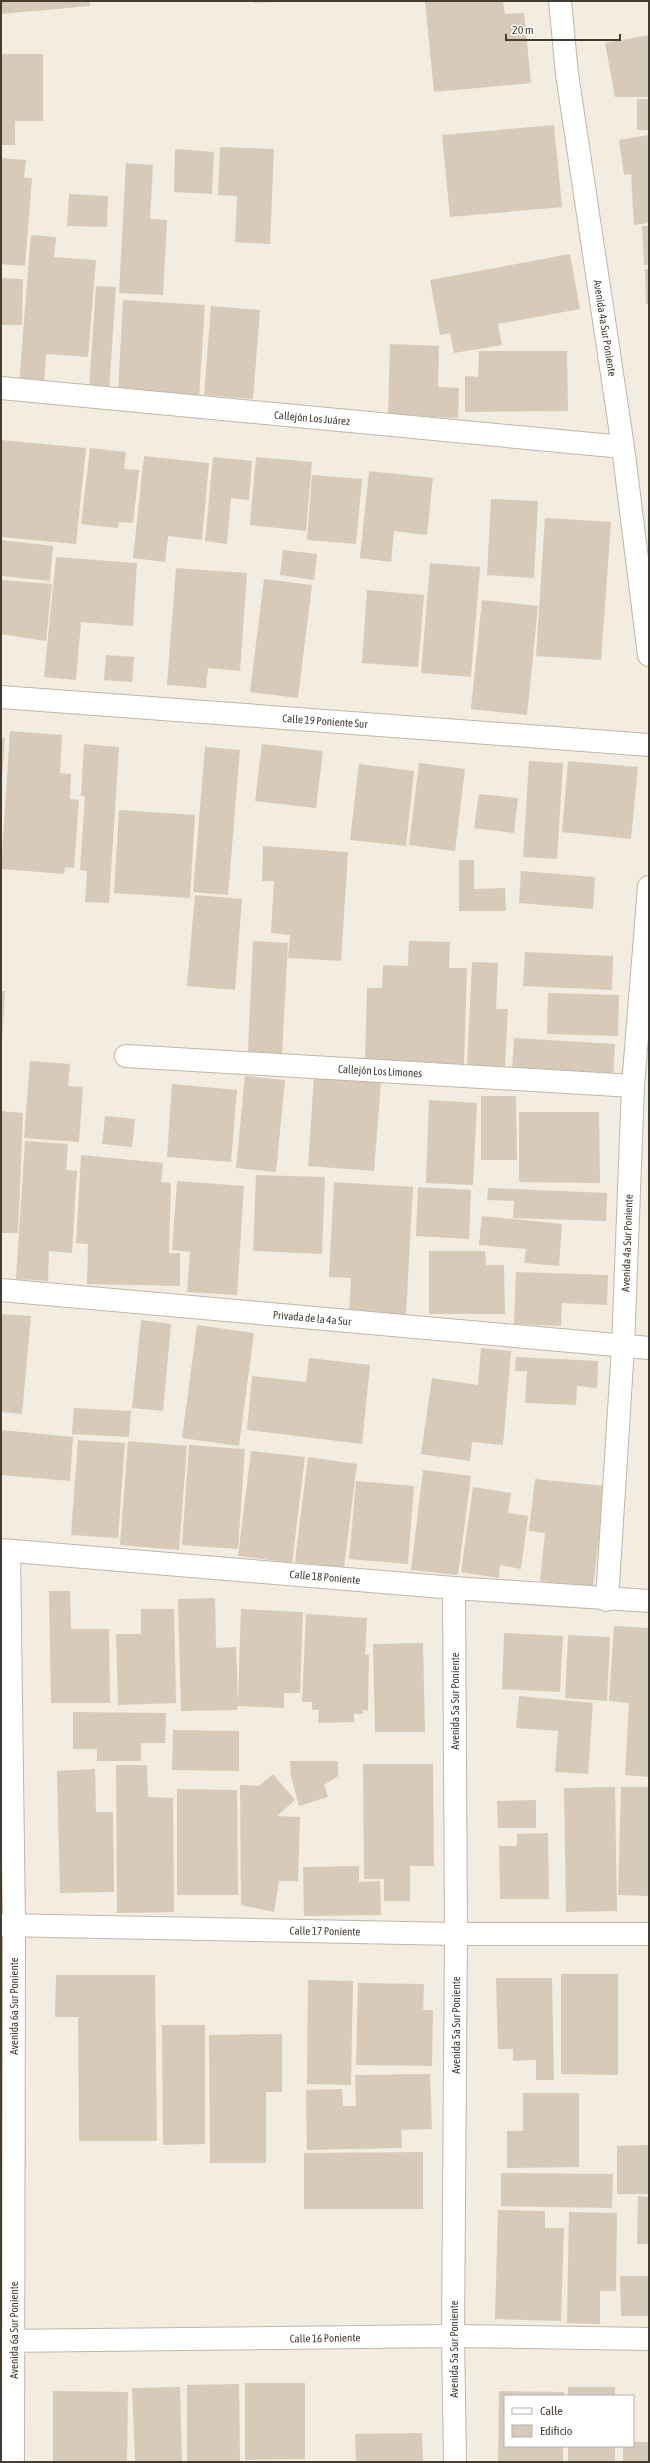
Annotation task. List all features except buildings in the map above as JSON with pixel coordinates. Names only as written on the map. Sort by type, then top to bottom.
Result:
[{"type":"street","name":"Avenida 4a Sur Poniente","points":[[560,1],[567,74],[623,447],[649,655]]},
{"type":"street","name":"Callejón Los Juárez","points":[[1,388],[623,447]]},
{"type":"street","name":"Calle 19 Poniente Sur","points":[[1,697],[649,746]]},
{"type":"street","name":"Avenida 4a Sur Poniente","points":[[608,1600],[623,1347],[633,1086],[649,887]]},
{"type":"street","name":"Callejón Los Limones","points":[[126,1056],[633,1086]]},
{"type":"street","name":"Privada de la 4a Sur","points":[[1,1290],[623,1347],[649,1348]]},
{"type":"street","name":"Calle 18 Poniente","points":[[5,1551],[608,1600],[649,1601]]},
{"type":"street","name":"Avenida 6a Sur Poniente","points":[[5,1551],[8,2341],[13,2462]]},
{"type":"street","name":"Avenida 5a Sur Poniente","points":[[454,1588],[456,1934],[453,2336],[455,2462]]},
{"type":"street","name":"Calle 17 Poniente","points":[[7,1925],[456,1934],[649,1934]]},
{"type":"street","name":"Calle 16 Poniente","points":[[8,2341],[453,2336],[649,2339]]}]
